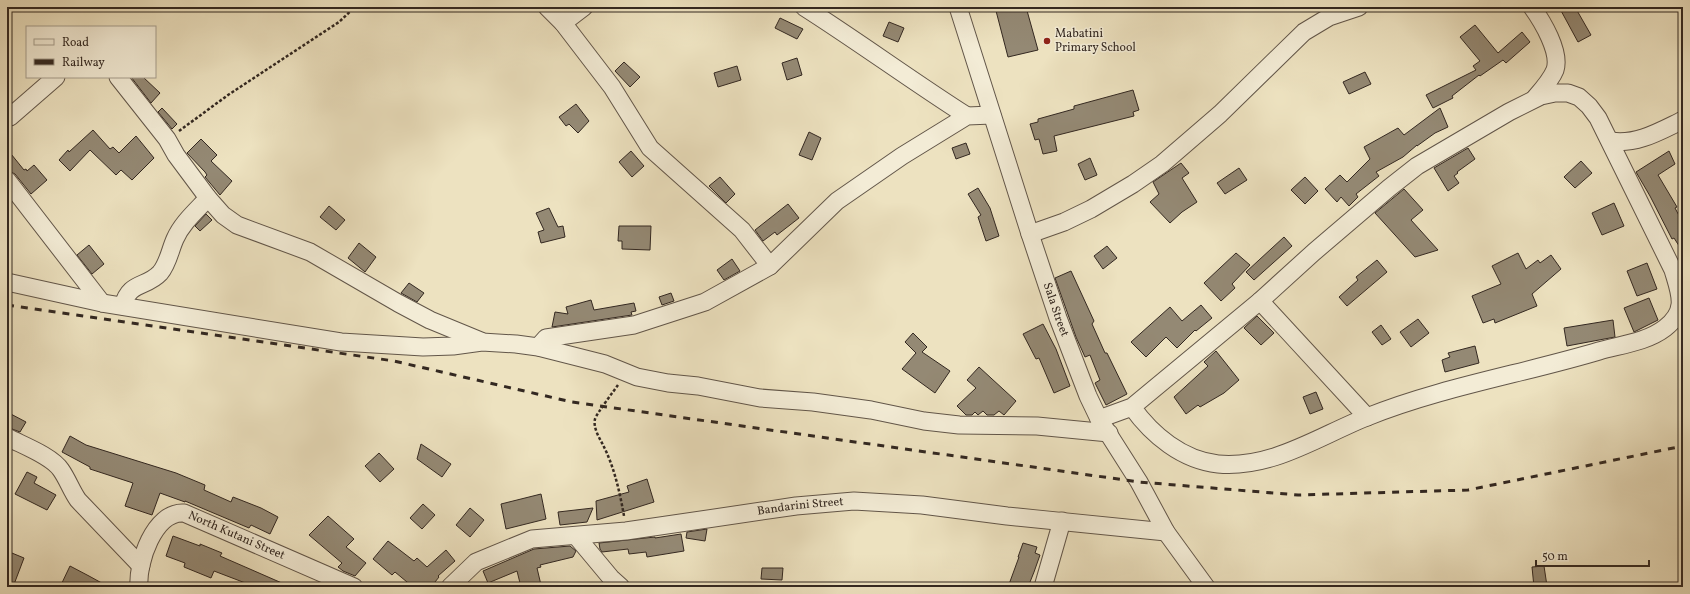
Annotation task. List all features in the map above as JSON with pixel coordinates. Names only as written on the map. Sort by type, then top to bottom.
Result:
[{"type":"street","points":[[548,7],[563,23],[612,87],[650,148],[742,230],[770,266]]},
{"type":"street","points":[[563,23],[584,7]]},
{"type":"street","points":[[804,7],[918,85],[967,116]]},
{"type":"street","name":"Sala Street","points":[[958,7],[1060,325],[1079,374],[1099,419],[1139,482],[1166,532],[1200,584]]},
{"type":"street","points":[[1030,234],[1064,222],[1084,212],[1133,184],[1162,164],[1220,114],[1300,35],[1320,22],[1359,7]]},
{"type":"street","points":[[1532,7],[1542,20],[1548,33],[1556,59],[1556,69],[1553,75],[1535,98]]},
{"type":"street","points":[[10,117],[55,78]]},
{"type":"street","points":[[119,78],[167,139],[176,155],[208,198],[223,215],[237,225],[310,252],[398,304],[430,320],[482,342]]},
{"type":"street","points":[[1099,419],[1132,407],[1260,301],[1314,252],[1417,166],[1535,98],[1555,92],[1568,93],[1579,97],[1594,112],[1611,141],[1678,269],[1681,309],[1670,324],[1660,331],[1637,341],[1557,364],[1432,394],[1367,417],[1294,451],[1272,458],[1239,464],[1218,464],[1196,458],[1172,448],[1142,422],[1132,407]]},
{"type":"street","points":[[538,347],[546,338],[634,325],[705,302],[770,266],[836,201],[902,156],[967,116],[992,115]]},
{"type":"street","points":[[1611,141],[1630,142],[1656,133],[1683,120]]},
{"type":"street","points":[[7,180],[102,304]]},
{"type":"street","points":[[123,306],[125,298],[130,291],[151,280],[164,268],[175,238],[184,224],[208,198]]},
{"type":"street","points":[[7,282],[102,304],[123,306],[341,342],[423,347],[453,346],[482,342],[538,347],[605,364],[637,377],[668,383],[698,386],[760,398],[813,402],[871,410],[924,421],[959,425],[1037,426],[1109,433]]},
{"type":"street","points":[[1260,301],[1367,417]]},
{"type":"street","points":[[7,437],[51,461],[60,468],[78,500],[141,566]]},
{"type":"street","name":"Bandarini Street","points":[[450,587],[476,562],[503,550],[532,540],[626,531],[796,506],[854,501],[922,505],[1007,516],[1166,532]]},
{"type":"street","name":"North Kutani Street","points":[[139,587],[138,579],[142,560],[156,530],[161,522],[176,512],[184,513],[354,587]]},
{"type":"street","points":[[1043,587],[1062,521]]},
{"type":"street","points":[[576,536],[611,578],[621,587]]},
{"type":"path","points":[[167,139],[228,95],[339,22],[356,7]]},
{"type":"path","points":[[623,371],[618,385],[597,414],[594,421],[596,429],[606,450],[616,484],[626,531]]},
{"type":"building","points":[[995,7],[1026,7],[1038,50],[1008,57]]},
{"type":"building","points":[[1559,7],[1575,7],[1591,35],[1578,42]]},
{"type":"building","points":[[780,18],[803,29],[797,39],[775,28]]},
{"type":"building","points":[[889,22],[904,28],[898,42],[883,36]]},
{"type":"building","points":[[1475,25],[1498,53],[1522,32],[1530,42],[1506,63],[1503,60],[1480,76],[1479,75],[1452,96],[1453,98],[1433,108],[1426,95],[1476,70],[1473,66],[1480,61],[1460,37]]},
{"type":"building","points":[[797,58],[802,75],[787,80],[782,63]]},
{"type":"building","points":[[624,62],[640,77],[630,87],[615,71]]},
{"type":"building","points":[[737,66],[741,80],[718,87],[714,73]]},
{"type":"building","points":[[1365,72],[1371,84],[1349,94],[1343,82]]},
{"type":"building","points":[[132,78],[144,78],[160,93],[151,103]]},
{"type":"building","points":[[1133,90],[1139,110],[1133,112],[1134,116],[1054,136],[1057,151],[1043,154],[1039,139],[1035,140],[1030,124],[1038,122],[1038,119],[1074,109],[1074,106]]},
{"type":"building","points":[[576,104],[589,121],[578,133],[569,124],[566,126],[559,117]]},
{"type":"building","points":[[162,108],[177,124],[172,129],[158,112]]},
{"type":"building","points":[[1440,108],[1448,127],[1435,133],[1403,157],[1376,172],[1379,176],[1356,194],[1358,197],[1349,206],[1341,197],[1337,202],[1325,189],[1340,175],[1347,182],[1370,159],[1364,147],[1398,128],[1404,135]]},
{"type":"building","points":[[93,130],[110,149],[113,147],[119,153],[136,136],[154,158],[132,180],[121,170],[116,175],[90,150],[70,171],[59,160],[68,150],[69,152]]},
{"type":"building","points":[[809,132],[821,138],[812,160],[799,155]]},
{"type":"building","points":[[201,139],[217,155],[211,161],[232,181],[220,195],[205,177],[207,175],[205,172],[187,153]]},
{"type":"building","points":[[966,143],[970,154],[956,159],[952,148]]},
{"type":"building","points":[[1468,148],[1475,159],[1457,172],[1458,173],[1454,176],[1459,183],[1448,191],[1434,168]]},
{"type":"building","points":[[7,149],[24,170],[26,169],[27,171],[34,165],[47,180],[31,194],[15,174],[7,170]]},
{"type":"building","points":[[631,151],[644,166],[632,177],[619,162]]},
{"type":"building","points":[[1669,151],[1675,164],[1658,175],[1677,207],[1675,208],[1683,223],[1683,252],[1674,238],[1672,239],[1636,172]]},
{"type":"building","points":[[1090,158],[1097,175],[1085,180],[1078,164]]},
{"type":"building","points":[[1581,161],[1592,173],[1575,188],[1564,177]]},
{"type":"building","points":[[1181,163],[1189,173],[1182,178],[1197,202],[1182,212],[1170,223],[1150,202],[1159,194],[1153,182]]},
{"type":"building","points":[[1239,168],[1247,180],[1225,194],[1217,183]]},
{"type":"building","points":[[720,177],[735,194],[726,203],[709,186]]},
{"type":"building","points":[[1305,177],[1318,191],[1305,204],[1291,190]]},
{"type":"building","points":[[978,188],[990,208],[999,236],[986,241],[978,217],[981,215],[968,194]]},
{"type":"building","points":[[1404,189],[1423,210],[1411,220],[1438,250],[1415,257],[1375,213]]},
{"type":"building","points":[[1614,203],[1624,226],[1602,235],[1592,213]]},
{"type":"building","points":[[788,204],[799,218],[777,235],[775,232],[763,241],[755,230]]},
{"type":"building","points":[[329,206],[345,220],[336,230],[320,217]]},
{"type":"building","points":[[549,208],[558,227],[563,226],[565,237],[541,243],[538,232],[544,230],[536,213]]},
{"type":"building","points":[[206,214],[212,220],[200,231],[195,226]]},
{"type":"building","points":[[619,226],[651,226],[650,250],[622,249],[622,241],[618,241]]},
{"type":"building","points":[[1284,237],[1292,246],[1254,280],[1246,272]]},
{"type":"building","points":[[359,243],[376,257],[365,272],[348,258]]},
{"type":"building","points":[[89,245],[104,264],[92,274],[77,255]]},
{"type":"building","points":[[1107,246],[1117,258],[1103,269],[1094,256]]},
{"type":"building","points":[[1236,253],[1250,265],[1232,284],[1235,288],[1221,301],[1204,283]]},
{"type":"building","points":[[1518,253],[1526,269],[1538,260],[1540,263],[1551,255],[1561,269],[1532,294],[1537,306],[1495,323],[1494,319],[1483,323],[1472,296],[1501,284],[1492,266]]},
{"type":"building","points":[[732,259],[740,271],[724,280],[717,270]]},
{"type":"building","points":[[1377,260],[1387,272],[1347,306],[1339,297],[1358,280],[1356,277]]},
{"type":"building","points":[[1647,263],[1657,289],[1637,296],[1627,271]]},
{"type":"building","points":[[1071,271],[1094,321],[1092,324],[1105,353],[1107,353],[1127,394],[1106,405],[1095,383],[1100,380],[1090,355],[1085,357],[1076,337],[1055,278]]},
{"type":"building","points":[[409,283],[424,293],[417,302],[401,293]]},
{"type":"building","points":[[671,293],[674,301],[662,305],[659,297]]},
{"type":"building","points":[[1649,298],[1658,320],[1634,332],[1624,308]]},
{"type":"building","points":[[591,300],[594,310],[634,303],[636,311],[631,312],[632,315],[552,327],[555,312],[568,314],[566,307]]},
{"type":"building","points":[[1201,305],[1212,318],[1196,331],[1195,330],[1177,348],[1166,337],[1146,357],[1131,342],[1170,307],[1182,321]]},
{"type":"building","points":[[1257,316],[1274,333],[1261,345],[1244,328]]},
{"type":"building","points":[[1418,319],[1429,333],[1411,347],[1400,332]]},
{"type":"building","points":[[1613,320],[1615,337],[1567,346],[1564,328]]},
{"type":"building","points":[[1043,324],[1056,349],[1070,386],[1054,393],[1039,358],[1036,359],[1023,334]]},
{"type":"building","points":[[1381,325],[1391,339],[1382,345],[1372,332]]},
{"type":"building","points":[[913,333],[927,347],[922,352],[950,371],[935,393],[902,369],[916,353],[905,342]]},
{"type":"building","points":[[1475,346],[1479,363],[1445,372],[1442,360],[1450,357],[1448,353]]},
{"type":"building","points":[[1216,351],[1239,380],[1224,393],[1200,407],[1198,405],[1186,414],[1174,397],[1208,366],[1204,362]]},
{"type":"building","points":[[979,367],[1016,401],[1004,415],[999,411],[994,415],[987,415],[983,411],[978,415],[975,412],[972,415],[966,415],[957,406],[976,388],[967,380]]},
{"type":"building","points":[[1316,392],[1323,409],[1310,414],[1303,397]]},
{"type":"building","points":[[7,412],[26,422],[20,432],[7,427]]},
{"type":"building","points":[[70,436],[86,445],[176,473],[205,485],[204,490],[231,502],[233,497],[261,508],[278,517],[270,534],[251,525],[249,528],[185,501],[160,493],[152,515],[125,506],[133,483],[90,469],[90,467],[62,452]]},
{"type":"building","points":[[421,444],[451,464],[442,477],[417,459]]},
{"type":"building","points":[[379,453],[394,469],[380,482],[365,466]]},
{"type":"building","points":[[27,472],[37,477],[34,483],[56,495],[47,510],[15,494]]},
{"type":"building","points":[[647,479],[654,502],[597,520],[596,501],[629,492],[627,486]]},
{"type":"building","points":[[541,494],[546,519],[506,529],[501,504]]},
{"type":"building","points":[[423,504],[435,515],[422,529],[410,518]]},
{"type":"building","points":[[470,508],[484,520],[470,537],[456,525]]},
{"type":"building","points":[[593,508],[587,522],[560,525],[558,512]]},
{"type":"building","points":[[328,516],[354,539],[346,547],[366,563],[355,576],[338,567],[342,563],[309,535]]},
{"type":"building","points":[[707,529],[705,541],[686,538],[687,532]]},
{"type":"building","points":[[681,534],[684,551],[647,557],[646,552],[629,554],[628,549],[602,552],[599,543],[655,538]]},
{"type":"building","points":[[173,536],[200,546],[200,544],[222,553],[220,556],[291,587],[246,587],[248,584],[214,571],[211,578],[184,567],[185,563],[166,556]]},
{"type":"building","points":[[388,541],[414,561],[417,558],[427,567],[446,550],[455,561],[438,576],[439,577],[431,587],[413,587],[395,572],[392,575],[373,559]]},
{"type":"building","points":[[1023,543],[1037,547],[1035,553],[1040,555],[1028,587],[1008,587],[1019,557]]},
{"type":"building","points":[[570,546],[576,551],[573,557],[540,565],[541,567],[537,568],[541,585],[521,587],[517,571],[488,583],[483,571],[534,549]]},
{"type":"building","points":[[7,551],[24,558],[13,587],[7,587]]},
{"type":"building","points":[[70,566],[89,576],[109,587],[60,587]]},
{"type":"building","points":[[1544,566],[1547,586],[1534,587],[1532,567]]},
{"type":"building","points":[[762,568],[783,568],[782,580],[761,579]]},
{"type":"railway","points":[[7,305],[394,361],[572,402],[1139,482],[1298,495],[1468,490],[1683,446]]},
{"type":"place","name":"Mabatini Primary School","points":[[1047,41]]}]
